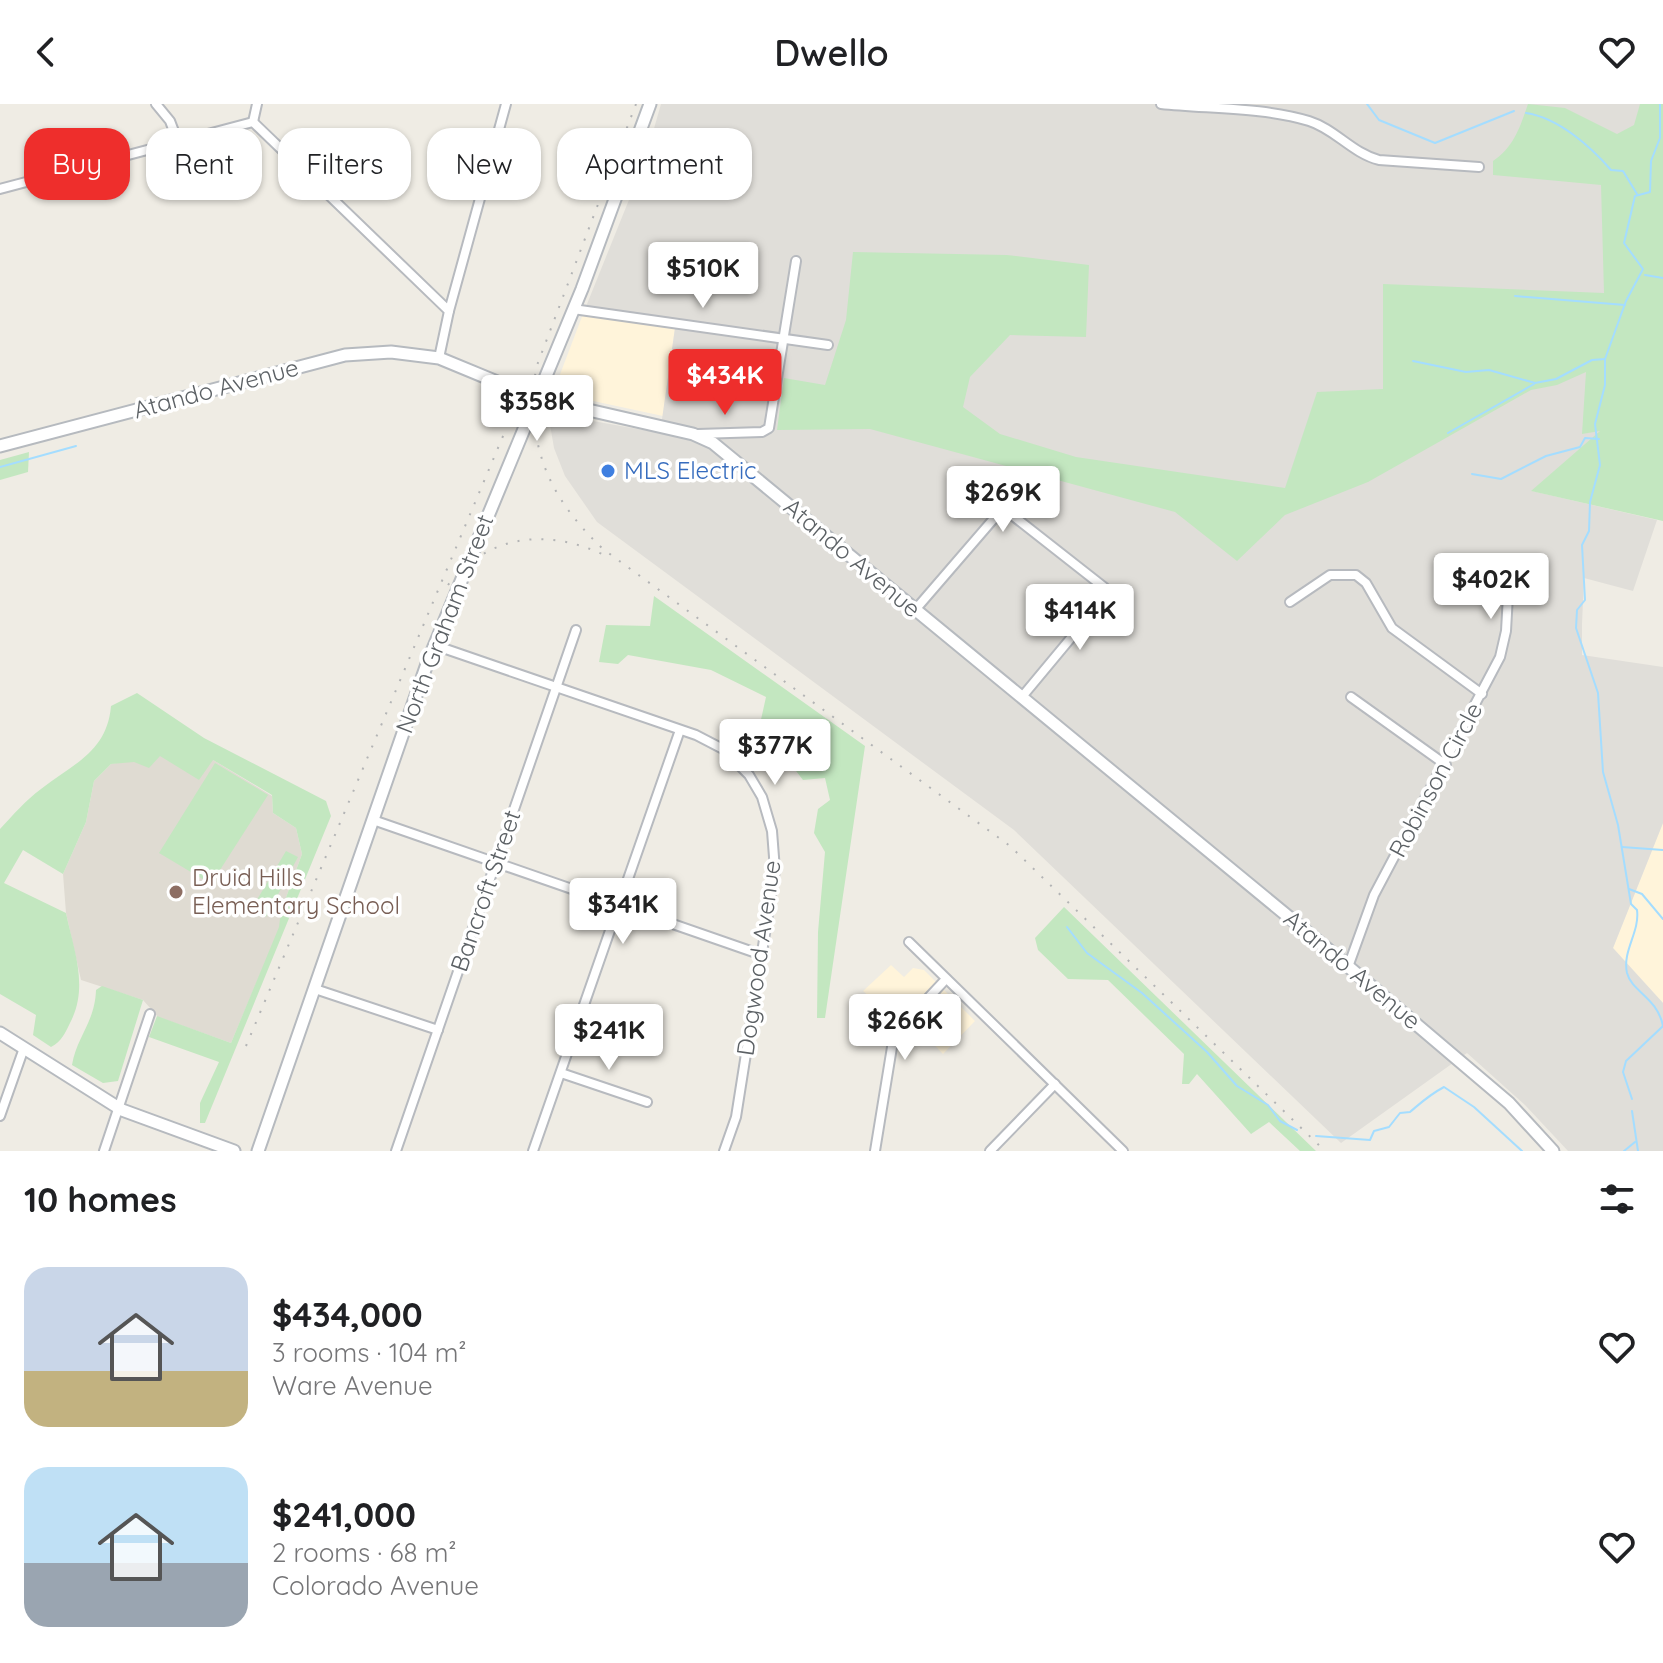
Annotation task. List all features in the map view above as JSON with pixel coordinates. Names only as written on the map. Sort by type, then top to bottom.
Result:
[{"type":"main road","name":"North Graham Street","points":[[258,1151],[434,645],[573,309],[650,104]]},
{"type":"main road","name":"Atando Avenue","points":[[0,446],[345,355],[391,352],[439,358],[536,398],[693,434],[713,443],[1348,967],[1509,1103],[1553,1151]]},
{"type":"main road","points":[[0,1033],[118,1108],[234,1151]]},
{"type":"street","points":[[156,104],[173,128]]},
{"type":"street","points":[[253,122],[257,104]]},
{"type":"street","points":[[439,358],[506,104]]},
{"type":"street","points":[[1161,104],[1295,117],[1321,125],[1365,156],[1379,160],[1479,167]]},
{"type":"street","points":[[230,128],[253,122]]},
{"type":"street","points":[[253,122],[449,311]]},
{"type":"street","points":[[0,189],[146,150]]},
{"type":"street","points":[[693,434],[762,432],[769,428],[796,261]]},
{"type":"street","points":[[573,309],[828,345]]},
{"type":"street","points":[[915,610],[1003,508],[1107,592],[1021,698]]},
{"type":"street","points":[[1482,694],[1504,645],[1506,604],[1523,563]]},
{"type":"street","name":"Robinson Circle","points":[[1290,602],[1330,575],[1356,575],[1366,583],[1392,628],[1482,694],[1374,895],[1348,967]]},
{"type":"street","name":"Bancroft Street","points":[[396,1151],[576,630]]},
{"type":"street","name":"Dogwood Avenue","points":[[434,645],[710,741],[735,759],[749,775],[765,805],[772,831],[775,870],[736,1117],[724,1151]]},
{"type":"street","points":[[1351,697],[1446,765]]},
{"type":"street","points":[[533,1151],[680,730]]},
{"type":"street","points":[[373,820],[762,955]]},
{"type":"street","points":[[909,942],[1123,1151]]},
{"type":"street","points":[[875,1151],[893,1041],[902,1026],[946,979]]},
{"type":"street","points":[[315,989],[438,1030]]},
{"type":"street","points":[[104,1151],[150,1014]]},
{"type":"street","points":[[0,1116],[24,1048]]},
{"type":"street","points":[[561,1073],[647,1102]]},
{"type":"street","points":[[990,1151],[1055,1084]]},
{"type":"shaded area","points":[[661,104],[1663,104],[1602,430],[1532,491],[1657,520],[1633,591],[1584,578],[1582,655],[1663,667],[1663,823],[1613,948],[1663,1003],[1663,1151],[1568,1151],[1525,1105],[1467,1053],[1341,1143],[1014,830],[597,522],[565,476],[554,448],[548,413],[660,433],[675,328],[583,314],[629,200],[752,200],[752,128],[654,128]]},
{"type":"shaded area","points":[[583,314],[675,328],[663,416],[570,396],[562,391],[559,377]]},
{"type":"shaded area","name":"Druid Hills Elementary School","points":[[160,755],[213,760],[272,796],[273,813],[296,828],[302,854],[281,911],[280,927],[231,1043],[158,1017],[143,1000],[81,980],[66,913],[63,874],[86,822],[94,781],[111,764]]},
{"type":"shaded area","points":[[1663,823],[1663,1003],[1613,948]]},
{"type":"shaded area","points":[[891,965],[904,977],[913,968],[924,970],[975,1021],[943,1054],[905,1015],[897,1022],[863,991]]},
{"type":"green space","points":[[1528,104],[1565,108],[1617,134],[1634,125],[1640,104],[1663,104],[1663,521],[1531,491],[1600,431],[1582,434],[1586,372],[1557,385],[1531,390],[1368,482],[1285,515],[1237,561],[1175,512],[870,429],[777,430],[784,378],[825,385],[846,320],[853,252],[1007,255],[1089,265],[1086,337],[1010,335],[970,377],[963,407],[1000,434],[1076,457],[1285,488],[1317,392],[1383,389],[1383,284],[1604,293],[1601,185],[1493,175],[1493,161],[1511,143]]},
{"type":"green space","points":[[29,452],[28,472],[0,480],[0,460]]},
{"type":"green space","points":[[654,596],[865,746],[825,1018],[817,1018],[818,932],[825,852],[814,833],[818,809],[830,800],[825,778],[803,780],[760,724],[766,697],[711,670],[628,655],[618,664],[599,662],[606,625],[650,626]]},
{"type":"green space","points":[[137,693],[204,738],[326,801],[331,816],[205,1123],[200,1123],[200,1103],[219,1062],[149,1037],[157,1016],[231,1043],[279,927],[281,911],[302,854],[296,828],[273,813],[272,795],[213,760],[199,780],[160,756],[149,768],[134,762],[111,764],[94,781],[86,822],[63,874],[23,850],[4,883],[66,913],[76,955],[79,996],[63,1036],[51,1047],[33,1035],[36,1015],[0,994],[0,829],[30,798],[96,746],[108,722],[111,706]]},
{"type":"green space","points":[[215,763],[268,795],[211,884],[159,853]]},
{"type":"green space","points":[[286,851],[298,857],[266,917],[252,908]]},
{"type":"green space","points":[[1064,907],[1316,1151],[1300,1151],[1269,1122],[1251,1134],[1197,1074],[1189,1084],[1182,1084],[1184,1054],[1108,980],[1068,979],[1038,950],[1035,938]]},
{"type":"green space","points":[[102,986],[143,1000],[118,1081],[103,1083],[72,1065],[93,1011],[96,990]]},
{"type":"waterway","points":[[1367,104],[1379,120],[1435,143],[1514,111]]},
{"type":"waterway","points":[[1632,1099],[1623,1072],[1626,1061],[1663,1026],[1656,1008],[1627,973],[1627,957],[1637,910],[1631,904],[1618,825],[1603,772],[1598,693],[1576,628],[1577,610],[1585,600],[1582,545],[1589,531],[1590,502],[1600,465],[1595,424],[1605,385],[1605,359],[1626,301],[1643,269],[1624,243],[1635,196],[1650,192],[1651,161],[1660,138],[1660,104]]},
{"type":"waterway","points":[[1526,113],[1562,127],[1611,170],[1623,171],[1637,194]]},
{"type":"waterway","points":[[1645,275],[1663,278]]},
{"type":"waterway","points":[[1515,296],[1625,305]]},
{"type":"waterway","points":[[1413,361],[1466,372],[1489,370],[1535,383],[1556,379],[1592,360],[1605,359]]},
{"type":"waterway","points":[[1448,433],[1534,384]]},
{"type":"waterway","points":[[1472,474],[1501,479],[1546,456],[1580,447],[1585,438],[1599,439]]},
{"type":"waterway","points":[[0,467],[76,446]]},
{"type":"waterway","points":[[1622,847],[1663,850]]},
{"type":"waterway","points":[[1629,889],[1642,894],[1663,919]]},
{"type":"waterway","points":[[1067,927],[1087,953],[1142,993],[1207,1052],[1237,1086],[1268,1105],[1280,1121],[1297,1130]]},
{"type":"waterway","points":[[1316,1136],[1370,1140],[1374,1131],[1389,1127],[1400,1113],[1410,1112],[1444,1087],[1474,1107],[1522,1151]]},
{"type":"waterway","points":[[1632,1111],[1638,1151]]},
{"type":"waterway","points":[[1624,1151],[1635,1142]]},
{"type":"railway","points":[[636,104],[536,368],[534,421],[538,445],[545,467],[568,509],[603,549],[1010,846],[1325,1151]]},
{"type":"railway","points":[[246,1046],[530,372]]},
{"type":"railway","points":[[448,585],[481,555],[519,541],[560,541],[602,554]]},
{"type":"place","name":"MLS Electric","points":[[608,471]]},
{"type":"place","name":"Druid Hills Elementary School","points":[[176,892]]}]
